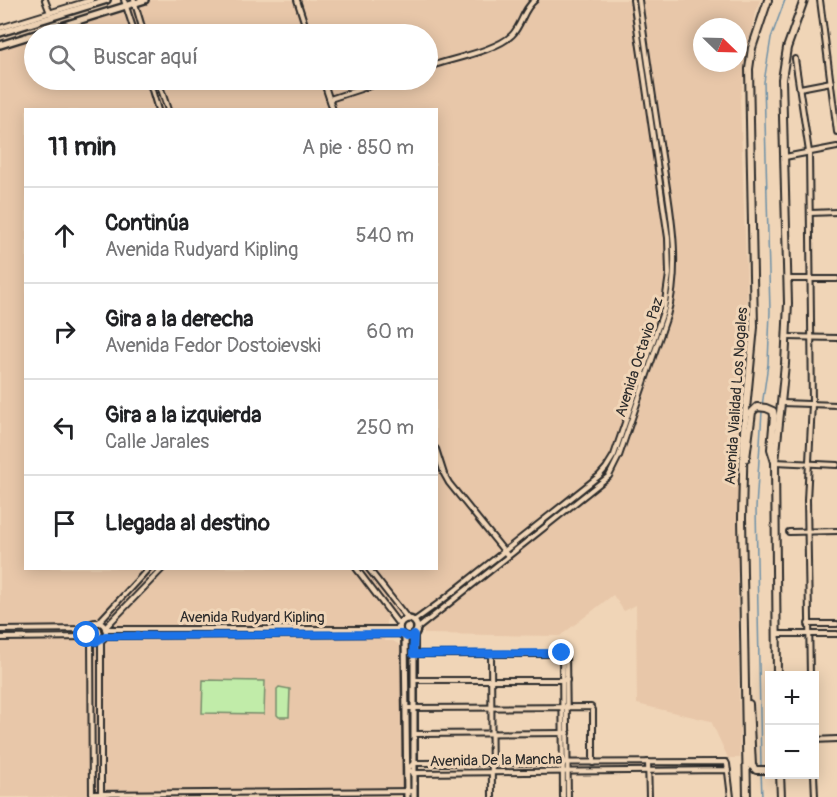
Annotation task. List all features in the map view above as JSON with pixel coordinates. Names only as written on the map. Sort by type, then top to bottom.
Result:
[{"type":"highway","name":"Avenida Vialidad Los Nogales","points":[[747,797],[742,470],[754,327],[749,69],[752,48],[768,0]]},
{"type":"highway","points":[[775,671],[777,634],[775,462],[787,337],[783,65],[804,0]]},
{"type":"highway","points":[[742,470],[748,446],[752,412],[758,407],[771,409],[774,416],[772,454],[775,462]]},
{"type":"highway","points":[[744,656],[748,680],[751,763],[756,770],[765,770]]},
{"type":"highway","points":[[780,779],[781,797]]},
{"type":"main road","points":[[29,24],[107,0]]},
{"type":"main road","points":[[62,24],[125,3],[145,0]]},
{"type":"main road","points":[[0,33],[24,26]]},
{"type":"main road","points":[[0,45],[24,37]]},
{"type":"main road","points":[[407,794],[402,631],[403,621],[411,620],[417,628],[414,635],[413,654],[414,794]]},
{"type":"main road","points":[[402,631],[414,635]]},
{"type":"street","points":[[45,0],[50,13]]},
{"type":"street","points":[[0,28],[91,0]]},
{"type":"street","points":[[297,0],[305,24]]},
{"type":"street","points":[[438,64],[501,44],[514,33],[525,12],[535,0]]},
{"type":"street","name":"Avenida Octavio Paz","points":[[411,620],[443,600],[599,476],[614,455],[664,309],[669,274],[668,238],[633,0]]},
{"type":"street","name":"Avenida Octavio Paz","points":[[417,628],[589,492],[613,470],[670,307],[675,273],[672,224],[639,0]]},
{"type":"street","points":[[820,0],[837,132]]},
{"type":"street","points":[[134,2],[141,24]]},
{"type":"street","points":[[125,3],[131,23],[140,20]]},
{"type":"street","points":[[795,59],[809,152],[812,338],[812,404],[807,491],[810,671]]},
{"type":"street","points":[[829,66],[837,66]]},
{"type":"street","points":[[800,88],[831,82]]},
{"type":"street","points":[[152,90],[157,108]]},
{"type":"street","points":[[161,90],[167,108]]},
{"type":"street","points":[[327,90],[332,108]]},
{"type":"street","points":[[330,99],[357,90]]},
{"type":"street","points":[[784,158],[837,147]]},
{"type":"street","points":[[810,213],[837,212]]},
{"type":"street","points":[[787,279],[837,279]]},
{"type":"street","points":[[787,337],[837,338]]},
{"type":"street","points":[[782,403],[837,405]]},
{"type":"street","points":[[438,455],[449,483],[508,556]]},
{"type":"street","points":[[775,462],[837,465]]},
{"type":"street","points":[[789,532],[837,531]]},
{"type":"street","points":[[98,623],[147,570]]},
{"type":"street","points":[[101,795],[105,629],[161,570]]},
{"type":"street","points":[[357,570],[402,631]]},
{"type":"street","points":[[370,570],[411,620]]},
{"type":"street","points":[[0,630],[87,629],[92,623],[98,623],[105,629]]},
{"type":"street","points":[[808,624],[837,624]]},
{"type":"street","points":[[87,629],[92,795],[414,794]]},
{"type":"street","name":"Avenida Rudyard Kipling","points":[[105,629],[402,631]]},
{"type":"street","name":"Avenida Rudyard Kipling","points":[[103,638],[402,631]]},
{"type":"street","points":[[777,634],[837,634]]},
{"type":"street","points":[[0,638],[103,638]]},
{"type":"street","points":[[413,654],[564,653],[565,772],[563,797]]},
{"type":"street","points":[[491,654],[492,797]]},
{"type":"street","points":[[413,680],[565,680]]},
{"type":"street","points":[[406,708],[592,708],[593,763]]},
{"type":"street","points":[[414,734],[565,733]]},
{"type":"street","points":[[819,740],[837,740]]},
{"type":"street","points":[[91,741],[101,741]]},
{"type":"street","points":[[648,762],[649,797]]},
{"type":"street","name":"Avenida De la Mancha","points":[[648,762],[726,762],[728,770],[414,773],[407,769],[414,763],[648,762]]},
{"type":"street","points":[[728,770],[731,797]]},
{"type":"street","points":[[565,772],[568,797]]},
{"type":"street","points":[[814,779],[815,797]]},
{"type":"shaded area","points":[[148,0],[760,0],[754,17],[747,58],[747,18],[693,18],[693,72],[745,72],[740,100],[747,291],[737,587],[740,758],[728,758],[711,721],[637,704],[636,605],[624,611],[613,595],[560,636],[425,634],[412,616],[389,615],[386,622],[385,641],[393,641],[400,645],[403,796],[0,797],[0,47],[24,39],[24,90],[438,90],[438,24],[70,24]]},
{"type":"green space","points":[[203,680],[265,681],[264,714],[202,713]]},
{"type":"green space","points":[[279,687],[290,689],[289,717],[277,715],[277,689]]},
{"type":"waterway","points":[[762,406],[768,364],[770,311],[764,82],[771,38],[785,0]]},
{"type":"waterway","points":[[761,766],[756,508],[762,411]]},
{"type":"waterway","points":[[761,771],[762,797]]},
{"type":"route","points":[[87,635],[96,642],[105,636],[402,634],[407,637],[414,635],[413,654],[562,653]]}]
